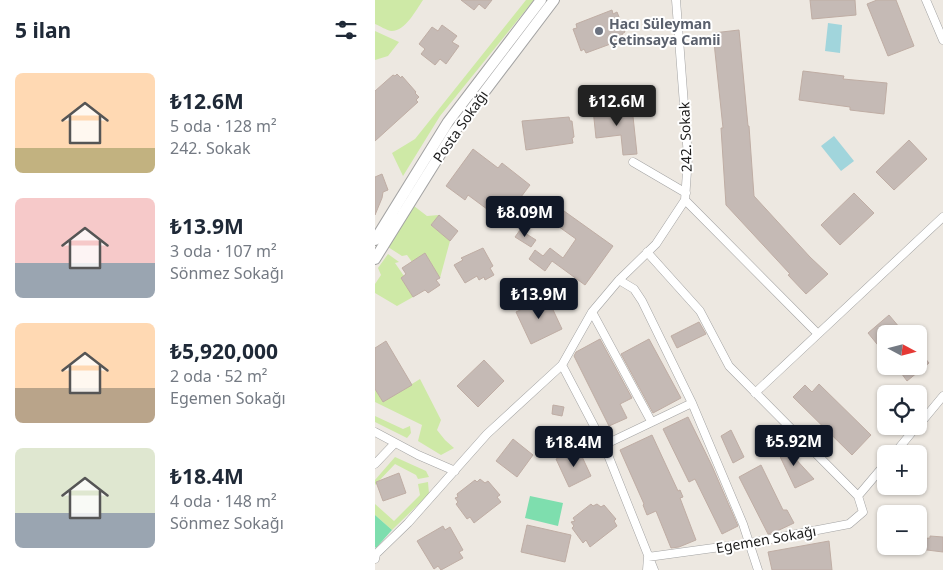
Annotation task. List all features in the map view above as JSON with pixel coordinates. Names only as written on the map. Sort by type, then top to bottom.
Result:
[{"type":"street","name":"Posta Sokağı","points":[[375,240],[448,122],[541,0]]},
{"type":"street","name":"Posta Sokağı","points":[[375,259],[454,132],[554,0]]},
{"type":"street","name":"242. Sokak","points":[[676,0],[688,157],[685,196]]},
{"type":"street","points":[[926,0],[943,40]]},
{"type":"street","points":[[633,162],[685,196],[818,334]]},
{"type":"street","points":[[375,559],[376,554],[408,523],[487,434],[562,365],[592,312],[619,280],[655,244],[685,196]]},
{"type":"street","points":[[755,393],[943,217]]},
{"type":"street","points":[[647,252],[700,311],[729,366],[858,496],[877,474]]},
{"type":"street","points":[[619,280],[634,289],[642,301],[692,402],[743,524],[758,570]]},
{"type":"street","points":[[592,312],[651,421]]},
{"type":"street","points":[[562,365],[604,445],[654,570]]},
{"type":"street","points":[[927,415],[943,396]]},
{"type":"street","points":[[604,445],[692,402]]},
{"type":"street","points":[[375,432],[419,455],[455,470]]},
{"type":"street","points":[[901,445],[910,435]]},
{"type":"street","points":[[375,464],[395,443]]},
{"type":"street","name":"Egemen Sokağı","points":[[648,557],[750,543],[849,524],[863,512],[858,496]]},
{"type":"street","points":[[647,570],[648,557]]},
{"type":"green space","points":[[375,0],[423,0],[401,28],[391,31],[375,24]]},
{"type":"green space","points":[[526,0],[534,0],[440,116],[403,176],[392,153],[415,139]]},
{"type":"green space","points":[[375,31],[399,42],[388,56],[375,60]]},
{"type":"green space","points":[[414,206],[427,216],[439,215],[431,225],[450,241],[440,278],[425,253],[412,262],[407,255],[402,256],[388,247]]},
{"type":"green space","points":[[388,254],[399,262],[395,263],[404,276],[401,278],[413,297],[397,306],[375,293],[375,284],[381,275],[378,268]]},
{"type":"green space","points":[[420,379],[441,420],[437,430],[454,448],[441,455],[418,441],[422,425],[375,402],[375,389],[383,402]]},
{"type":"green space","points":[[375,416],[403,429],[410,426],[411,433],[407,438],[375,422]]},
{"type":"green space","points":[[395,457],[426,471],[429,477],[418,479],[416,475],[395,464],[375,485],[375,480]]},
{"type":"green space","points":[[428,482],[429,494],[392,530],[375,515],[375,504],[394,521],[420,495],[418,484]]},
{"type":"green space","points":[[530,496],[563,503],[558,526],[525,518]]},
{"type":"green space","points":[[375,515],[392,530],[376,548],[375,547]]},
{"type":"water","points":[[828,23],[842,25],[840,53],[825,51]]},
{"type":"water","points":[[834,136],[854,161],[841,171],[821,146]]},
{"type":"building","points":[[461,0],[492,0],[485,9],[479,4],[474,10]]},
{"type":"building","points":[[810,0],[855,0],[856,15],[812,19]]},
{"type":"building","points":[[877,0],[896,0],[914,46],[888,56],[867,4]]},
{"type":"building","name":"Hacı Süleyman Çetinsaya Camii","points":[[612,10],[613,14],[617,12],[625,32],[622,34],[624,39],[586,53],[584,49],[581,51],[573,29],[577,28],[576,24]]},
{"type":"building","points":[[442,25],[457,36],[452,42],[459,46],[446,64],[440,59],[435,65],[421,54],[425,49],[419,44],[432,27],[438,31]]},
{"type":"building","points":[[739,30],[754,196],[828,274],[806,294],[726,205],[721,128],[723,128],[713,33]]},
{"type":"building","points":[[803,71],[844,76],[843,79],[887,83],[884,114],[850,110],[850,107],[799,100]]},
{"type":"building","points":[[397,74],[401,78],[402,76],[416,92],[419,97],[416,100],[418,102],[375,141],[375,91],[393,75]]},
{"type":"building","points":[[609,107],[609,110],[632,107],[637,154],[623,155],[621,135],[596,138],[593,109]]},
{"type":"building","points":[[569,117],[570,121],[572,121],[573,143],[526,150],[522,121]]},
{"type":"building","points":[[909,140],[927,159],[894,190],[876,172]]},
{"type":"building","points":[[473,149],[498,168],[502,163],[530,185],[503,221],[468,195],[465,200],[446,186]]},
{"type":"building","points":[[382,174],[388,190],[383,192],[375,215],[375,177]]},
{"type":"building","points":[[854,193],[874,213],[840,245],[821,225]]},
{"type":"building","points":[[557,206],[613,246],[585,285],[552,261],[545,271],[529,259],[535,250],[543,256],[550,248],[563,258],[576,239],[548,219]]},
{"type":"building","points":[[439,215],[458,231],[450,241],[431,225]]},
{"type":"building","points":[[520,230],[536,240],[531,247],[515,237]]},
{"type":"building","points":[[483,248],[493,266],[490,268],[494,275],[485,280],[484,277],[479,280],[477,276],[465,283],[454,265],[463,260],[461,258]]},
{"type":"building","points":[[425,253],[440,278],[436,280],[440,285],[428,293],[425,290],[413,297],[401,278],[406,274],[402,268]]},
{"type":"building","points":[[547,297],[562,329],[531,344],[516,312]]},
{"type":"building","points":[[889,315],[897,325],[877,325]]},
{"type":"building","points":[[699,322],[706,334],[677,348],[671,336]]},
{"type":"building","points":[[877,325],[877,344],[868,333]]},
{"type":"building","points":[[600,339],[632,398],[620,404],[627,418],[609,426],[574,356],[576,352]]},
{"type":"building","points":[[649,339],[681,398],[653,413],[621,354]]},
{"type":"building","points":[[386,341],[412,385],[383,402],[375,389],[375,348]]},
{"type":"building","points":[[484,360],[504,381],[478,407],[457,386]]},
{"type":"building","points":[[903,375],[914,375],[907,381]]},
{"type":"building","points":[[819,384],[871,435],[852,455],[793,397],[805,385],[812,392]]},
{"type":"building","points":[[553,405],[564,407],[562,416],[552,414]]},
{"type":"building","points":[[688,417],[738,526],[722,534],[695,479],[689,482],[663,429]]},
{"type":"building","points":[[731,430],[744,457],[733,463],[721,436]]},
{"type":"building","points":[[652,435],[678,491],[680,490],[683,497],[680,498],[696,540],[679,547],[671,548],[656,511],[647,515],[620,450]]},
{"type":"building","points":[[513,439],[533,455],[517,477],[496,461]]},
{"type":"building","points":[[781,443],[814,479],[795,488],[775,446]]},
{"type":"building","points":[[578,448],[591,476],[569,487],[556,459]]},
{"type":"building","points":[[761,465],[783,510],[787,510],[794,523],[768,534],[739,477]]},
{"type":"building","points":[[399,473],[406,493],[383,501],[376,482]]},
{"type":"building","points":[[480,479],[485,483],[488,481],[500,495],[497,497],[501,502],[474,523],[470,517],[467,519],[456,504],[458,502],[455,498],[458,497],[457,494],[475,480],[477,482]]},
{"type":"building","points":[[591,504],[593,506],[597,504],[601,507],[604,505],[616,519],[614,521],[617,526],[590,547],[586,540],[583,543],[572,528],[574,526],[571,522],[575,521],[573,518]]},
{"type":"building","points":[[527,525],[571,535],[565,562],[521,552]]},
{"type":"building","points":[[443,526],[445,530],[450,527],[463,550],[459,552],[463,558],[441,570],[438,566],[434,569],[417,541]]},
{"type":"building","points":[[930,536],[943,537],[943,552],[927,550],[927,538],[930,538]]},
{"type":"building","points":[[829,541],[832,570],[772,570],[768,552]]},
{"type":"place","name":"Hacı Süleyman Çetinsaya Camii","points":[[599,31]]}]
